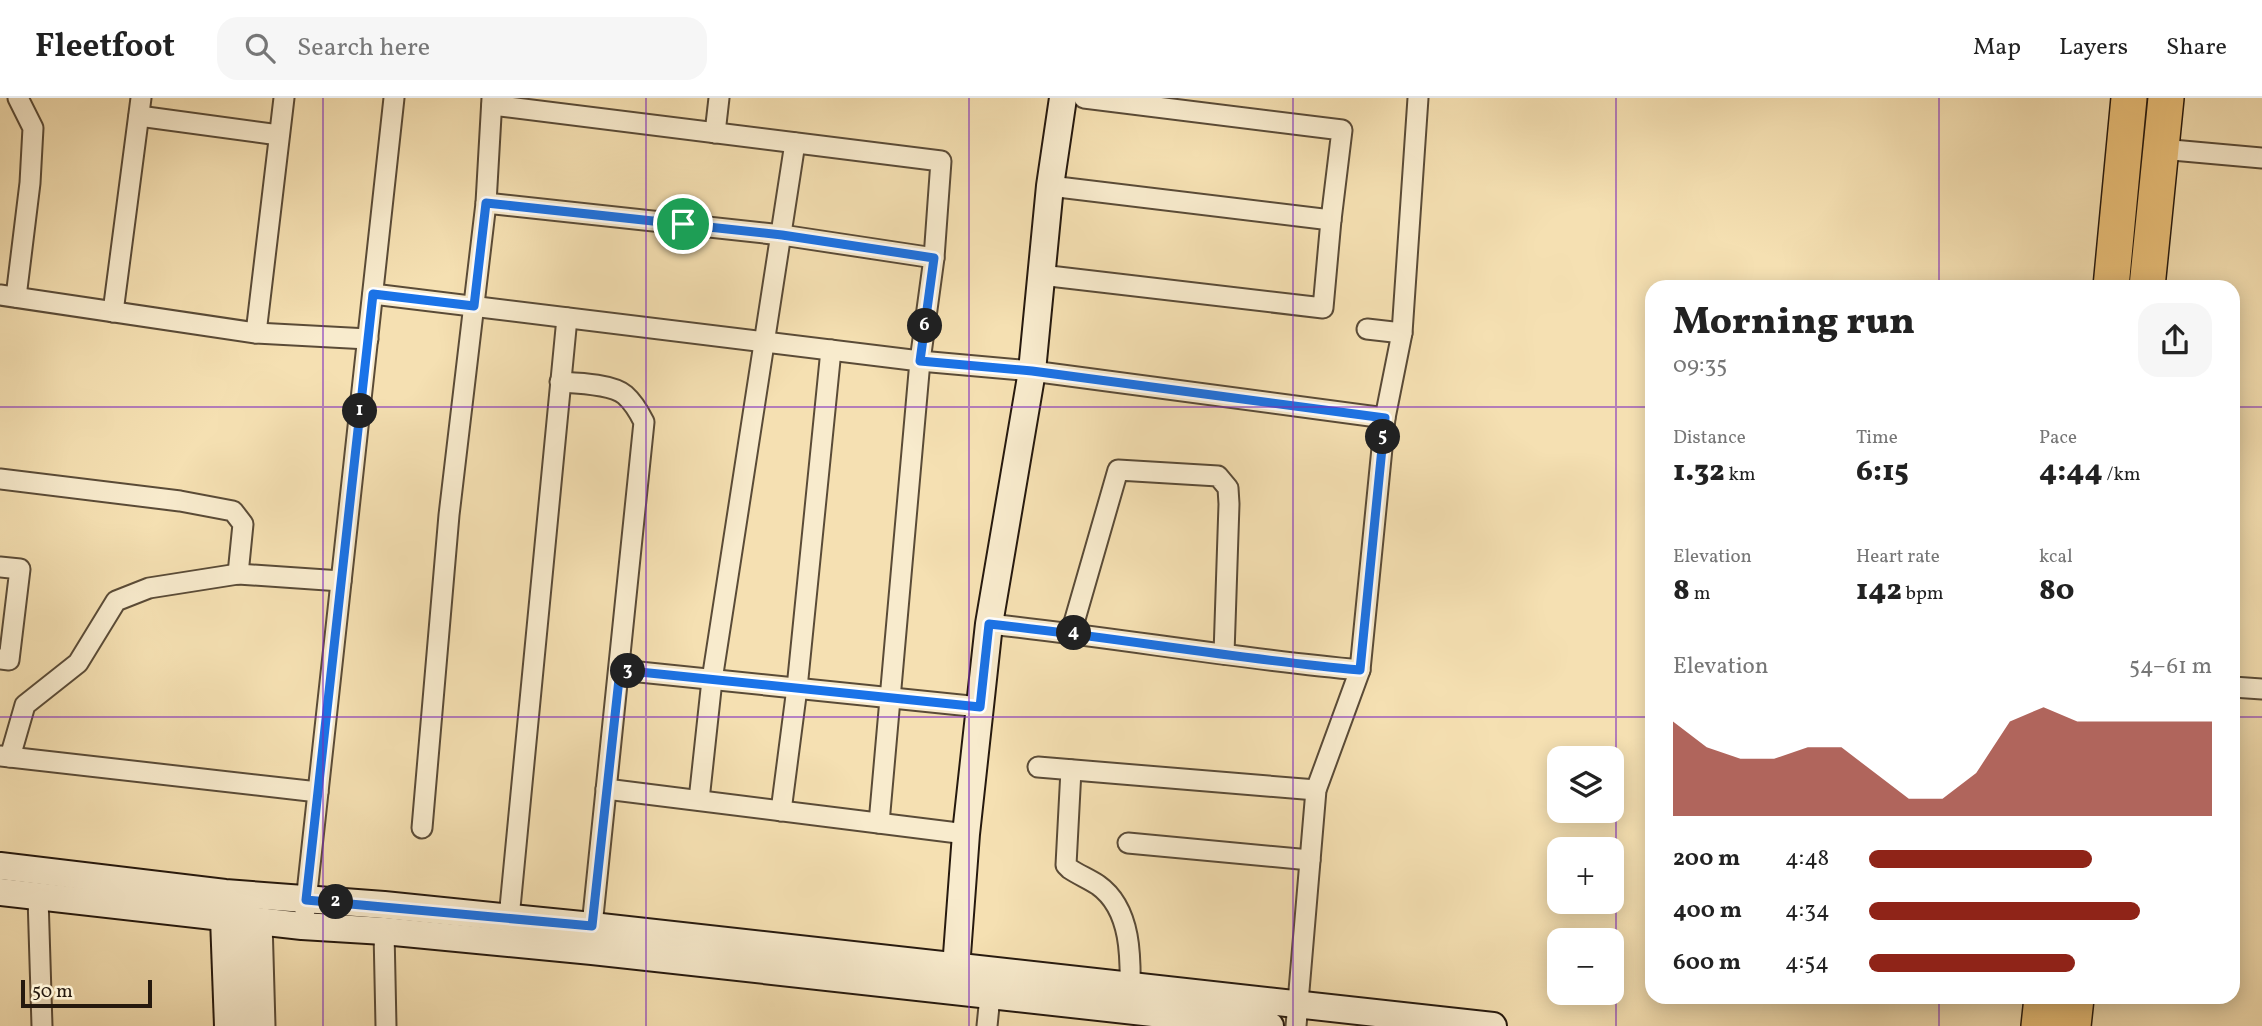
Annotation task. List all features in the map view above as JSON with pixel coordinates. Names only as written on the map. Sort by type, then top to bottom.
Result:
[{"type":"highway","points":[[2112,280],[2129,98]]},
{"type":"highway","points":[[2148,280],[2166,98]]},
{"type":"highway","points":[[2039,1026],[2041,1004]]},
{"type":"highway","points":[[2073,1026],[2075,1004]]},
{"type":"street","points":[[18,98],[33,128],[30,183],[8,296],[256,333],[368,339]]},
{"type":"street","points":[[256,333],[284,98]]},
{"type":"street","points":[[305,913],[394,98]]},
{"type":"street","points":[[715,132],[719,98]]},
{"type":"street","points":[[957,968],[966,834],[989,624],[1032,371],[1050,186],[1063,98]]},
{"type":"street","points":[[1041,275],[1323,308],[1342,130],[1084,98]]},
{"type":"street","points":[[1297,1014],[1316,790],[1360,670],[1385,418],[1402,333],[1418,98]]},
{"type":"street","points":[[422,828],[449,515],[486,203],[492,102],[941,161],[934,258],[920,361],[879,823]]},
{"type":"street","points":[[113,312],[140,107],[279,135]]},
{"type":"street","points":[[699,800],[712,680],[795,142]]},
{"type":"street","points":[[2161,149],[2262,158]]},
{"type":"street","points":[[1050,186],[1331,220]]},
{"type":"street","points":[[486,203],[782,235],[934,258]]},
{"type":"street","points":[[373,294],[763,343],[1032,371],[1385,418]]},
{"type":"street","points":[[509,918],[567,318]]},
{"type":"street","points":[[1367,329],[1402,333]]},
{"type":"street","points":[[781,811],[797,688],[831,350]]},
{"type":"street","points":[[560,382],[589,384],[623,393],[644,422],[592,926]]},
{"type":"street","points":[[1071,633],[1118,470],[1218,476],[1228,488],[1229,504],[1224,654]]},
{"type":"street","points":[[0,479],[180,501],[233,511],[243,524],[238,574]]},
{"type":"street","points":[[0,567],[20,569],[9,660],[0,659]]},
{"type":"street","points":[[318,792],[5,757],[26,705],[78,663],[116,601],[149,589],[238,574],[341,581]]},
{"type":"street","points":[[989,624],[1071,633],[1276,663],[1360,670]]},
{"type":"street","points":[[620,670],[980,707]]},
{"type":"street","points":[[2240,687],[2262,689]]},
{"type":"street","points":[[1038,767],[1316,790]]},
{"type":"street","points":[[1071,770],[1066,865],[1106,892],[1124,921],[1134,1008]]},
{"type":"street","points":[[606,789],[966,834]]},
{"type":"street","points":[[1128,843],[1310,860]]},
{"type":"street","points":[[0,866],[305,913],[384,930],[990,996],[1134,1008],[1297,1014],[1493,1026]]},
{"type":"street","points":[[0,892],[243,919],[305,913],[509,918],[592,926],[957,968],[1134,1008],[1270,1026]]},
{"type":"street","points":[[38,897],[42,1026]]},
{"type":"street","points":[[228,1026],[243,919]]},
{"type":"street","points":[[243,919],[246,1026]]},
{"type":"street","points":[[243,919],[265,1026]]},
{"type":"street","points":[[384,930],[386,1026]]},
{"type":"street","points":[[987,1026],[990,996]]},
{"type":"route","points":[[486,203],[683,224],[782,235],[934,258],[920,361],[1032,371],[1385,418],[1360,670],[1276,663],[1071,633],[989,624],[980,707],[620,670],[592,926],[306,900],[373,294],[474,306],[486,203]]}]
